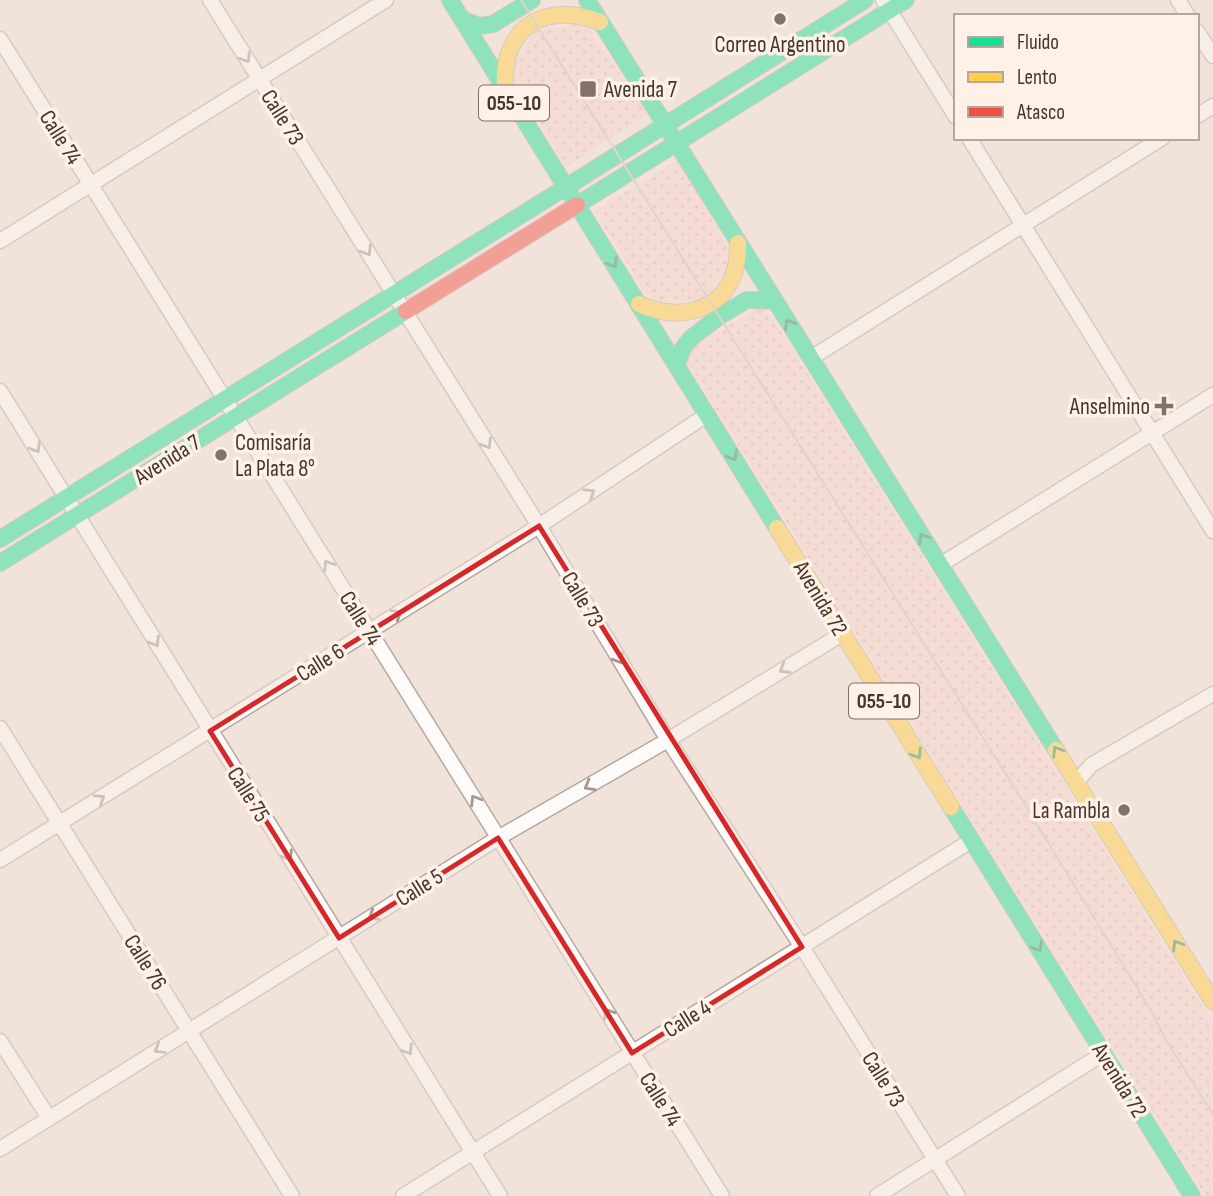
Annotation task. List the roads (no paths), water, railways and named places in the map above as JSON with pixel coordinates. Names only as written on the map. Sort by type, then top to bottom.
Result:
[{"type":"main road","name":"Avenida 72","points":[[450,0],[1192,1196]]},
{"type":"main road","points":[[462,19],[479,26],[493,24],[532,0]]},
{"type":"main road","points":[[587,0],[1211,995]]},
{"type":"main road","name":"Avenida 7","points":[[0,539],[865,0]]},
{"type":"main road","name":"Avenida 7","points":[[0,563],[677,143],[886,5],[906,0]]},
{"type":"main road","points":[[505,88],[504,69],[509,50],[519,34],[534,22],[551,14],[570,12],[586,15],[600,22]]},
{"type":"main road","points":[[639,304],[657,312],[675,314],[694,311],[711,302],[733,276],[738,243]]},
{"type":"main road","points":[[677,365],[683,348],[691,338],[720,316],[747,300],[775,301]]},
{"type":"street","name":"Calle 73","points":[[210,0],[539,526],[668,740],[958,1196]]},
{"type":"street","points":[[0,241],[386,0]]},
{"type":"street","points":[[886,5],[954,114]]},
{"type":"street","points":[[1199,34],[1213,56]]},
{"type":"street","name":"Calle 74","points":[[0,39],[722,1196]]},
{"type":"street","points":[[970,140],[1213,531]]},
{"type":"street","points":[[811,358],[1159,140]]},
{"type":"street","name":"Calle 75","points":[[0,391],[500,1196]]},
{"type":"street","points":[[940,565],[1213,395]]},
{"type":"street","name":"Calle 6","points":[[0,860],[539,526],[708,414]]},
{"type":"street","name":"Calle 5","points":[[0,1149],[498,838],[668,740],[842,634]]},
{"type":"street","points":[[1076,782],[1091,765],[1213,694]]},
{"type":"street","name":"Calle 76","points":[[0,728],[292,1196]]},
{"type":"street","name":"Calle 4","points":[[403,1196],[972,840]]},
{"type":"street","points":[[0,1041],[49,1118]]},
{"type":"street","points":[[877,1196],[1104,1053]]},
{"type":"tram line","points":[[521,0],[1027,808],[1213,1114]]},
{"type":"place","name":"Correo Argentino","points":[[780,19]]},
{"type":"place","name":"Avenida 7","points":[[588,89]]},
{"type":"place","name":"Anselmino","points":[[1164,406]]},
{"type":"place","name":"Comisaría La Plata 8°","points":[[221,455]]},
{"type":"place","name":"La Rambla","points":[[1124,810]]}]
